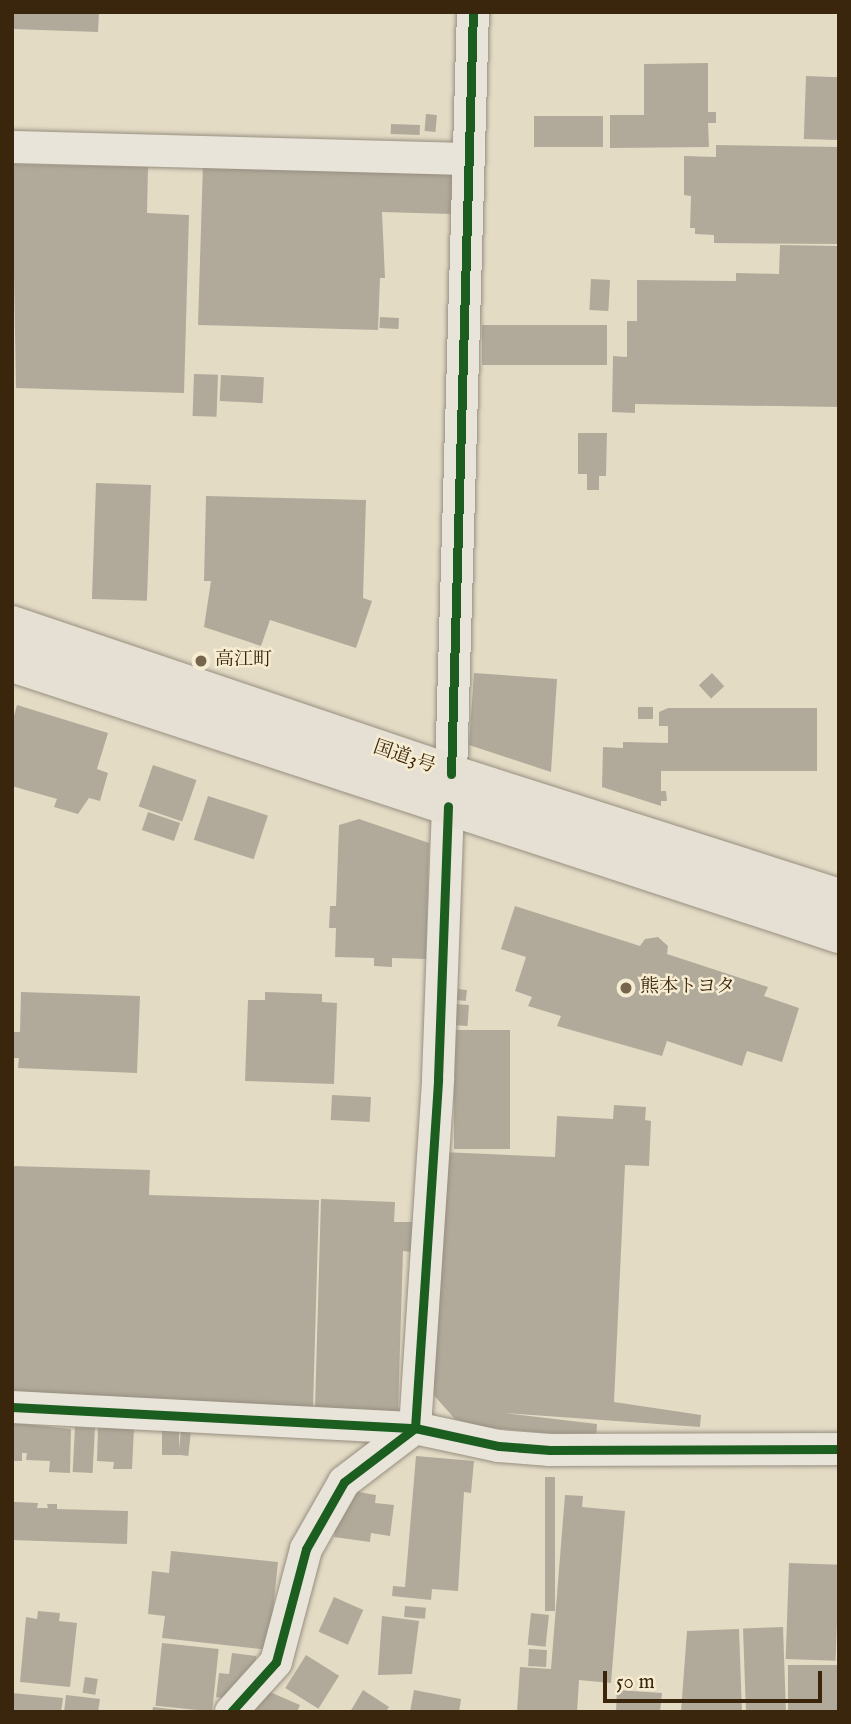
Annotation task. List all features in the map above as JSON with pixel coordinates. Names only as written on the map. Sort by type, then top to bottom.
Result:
[{"type":"highway","name":"国道3号","points":[[12,625],[839,934]]},
{"type":"highway","name":"国道3号","points":[[12,663],[450,790],[839,898]]},
{"type":"street","points":[[231,1712],[276,1662],[306,1549],[344,1482],[415,1428],[438,1079],[450,790],[473,12]]},
{"type":"street","points":[[12,147],[469,159]]},
{"type":"street","points":[[12,1407],[415,1428],[499,1446],[550,1450],[839,1449]]},
{"type":"building","points":[[12,12],[99,12],[98,32],[12,29]]},
{"type":"building","points":[[708,63],[708,112],[716,112],[716,123],[708,123],[709,147],[610,148],[610,115],[644,115],[644,64]]},
{"type":"building","points":[[806,76],[839,77],[837,140],[804,139]]},
{"type":"building","points":[[426,114],[437,115],[435,132],[425,131]]},
{"type":"building","points":[[534,116],[603,116],[603,147],[534,147]]},
{"type":"building","points":[[391,124],[420,125],[420,135],[391,134]]},
{"type":"building","points":[[716,145],[839,147],[839,244],[714,243],[714,235],[695,234],[695,228],[690,228],[691,196],[684,195],[684,156],[716,157]]},
{"type":"building","points":[[203,163],[452,169],[451,214],[382,212],[385,278],[380,278],[378,330],[198,325]]},
{"type":"building","points":[[12,164],[148,167],[147,213],[189,215],[184,393],[16,388]]},
{"type":"building","points":[[780,245],[839,246],[839,407],[635,404],[635,413],[612,412],[613,356],[627,357],[627,321],[637,321],[637,280],[736,281],[736,273],[779,274]]},
{"type":"building","points":[[591,279],[610,280],[608,311],[589,310]]},
{"type":"building","points":[[380,317],[399,318],[398,329],[379,328]]},
{"type":"building","points":[[482,325],[607,325],[607,365],[482,365]]},
{"type":"building","points":[[194,374],[218,375],[217,417],[193,416]]},
{"type":"building","points":[[221,375],[264,377],[263,403],[220,401]]},
{"type":"building","points":[[578,433],[607,433],[606,476],[599,476],[599,490],[587,490],[587,474],[578,474]]},
{"type":"building","points":[[96,483],[151,485],[147,601],[92,599]]},
{"type":"building","points":[[206,496],[366,500],[363,598],[372,601],[356,648],[270,620],[261,646],[204,627],[211,581],[204,581]]},
{"type":"building","points":[[474,673],[557,679],[551,772],[469,745]]},
{"type":"building","points":[[712,673],[724,686],[711,698],[699,685]]},
{"type":"building","points":[[17,705],[108,733],[97,769],[108,773],[100,801],[89,798],[78,814],[54,807],[57,799],[12,786],[12,723]]},
{"type":"building","points":[[638,707],[653,707],[653,719],[638,719]]},
{"type":"building","points":[[668,708],[817,708],[817,771],[661,771],[661,791],[666,791],[667,801],[661,801],[661,806],[602,787],[603,747],[623,748],[623,742],[668,743],[668,726],[659,726],[659,712]]},
{"type":"building","points":[[153,765],[196,780],[182,822],[139,807]]},
{"type":"building","points":[[208,796],[268,815],[254,859],[194,840]]},
{"type":"building","points":[[148,812],[180,823],[174,841],[142,830]]},
{"type":"building","points":[[359,819],[429,843],[426,959],[392,958],[392,967],[374,966],[374,958],[335,957],[336,928],[329,928],[330,906],[336,906],[339,825]]},
{"type":"building","points":[[515,906],[640,946],[645,939],[658,937],[668,946],[667,954],[768,987],[764,996],[799,1008],[782,1062],[747,1051],[742,1066],[667,1041],[662,1056],[557,1026],[561,1016],[528,1006],[532,997],[515,991],[526,957],[501,949]]},
{"type":"building","points":[[458,989],[467,990],[466,1001],[457,1000]]},
{"type":"building","points":[[21,992],[140,996],[137,1073],[18,1068],[19,1058],[12,1058],[12,1032],[20,1032]]},
{"type":"building","points":[[265,992],[322,994],[322,1002],[337,1003],[334,1084],[245,1081],[248,1000],[265,1000]]},
{"type":"building","points":[[453,1004],[469,1005],[467,1026],[452,1025]]},
{"type":"building","points":[[454,1030],[510,1030],[510,1149],[454,1149]]},
{"type":"building","points":[[332,1095],[371,1097],[370,1122],[331,1120]]},
{"type":"building","points":[[614,1105],[646,1107],[645,1120],[651,1121],[649,1166],[625,1165],[614,1402],[701,1415],[700,1427],[503,1413],[597,1424],[596,1438],[482,1427],[455,1419],[431,1392],[442,1152],[555,1157],[557,1116],[613,1119]]},
{"type":"building","points":[[12,1166],[150,1170],[149,1195],[319,1200],[313,1408],[12,1399]]},
{"type":"building","points":[[321,1199],[395,1202],[394,1222],[415,1222],[414,1252],[403,1251],[398,1411],[315,1408]]},
{"type":"building","points":[[14,1423],[71,1429],[70,1473],[49,1472],[50,1461],[26,1460],[27,1453],[22,1453],[22,1461],[12,1461]]},
{"type":"building","points":[[75,1427],[95,1428],[93,1473],[73,1472]]},
{"type":"building","points":[[98,1427],[134,1428],[132,1469],[113,1469],[114,1462],[97,1461]]},
{"type":"building","points":[[162,1430],[179,1430],[179,1455],[162,1455]]},
{"type":"building","points":[[181,1430],[191,1431],[188,1456],[178,1455]]},
{"type":"building","points":[[416,1456],[474,1461],[471,1493],[464,1492],[458,1591],[432,1589],[431,1600],[392,1596],[393,1586],[405,1587]]},
{"type":"building","points":[[545,1477],[555,1477],[555,1611],[545,1611]]},
{"type":"building","points":[[341,1489],[376,1495],[375,1503],[394,1505],[390,1536],[371,1533],[370,1542],[334,1537]]},
{"type":"building","points":[[565,1495],[583,1496],[582,1507],[625,1511],[611,1683],[579,1680],[577,1712],[517,1712],[520,1667],[551,1669]]},
{"type":"building","points":[[14,1502],[38,1503],[37,1508],[48,1508],[47,1504],[57,1504],[57,1509],[128,1511],[127,1544],[12,1540]]},
{"type":"building","points":[[171,1551],[278,1562],[269,1650],[162,1638],[165,1616],[148,1614],[152,1571],[169,1573]]},
{"type":"building","points":[[789,1563],[839,1565],[836,1661],[786,1659]]},
{"type":"building","points":[[334,1597],[363,1610],[348,1645],[319,1632]]},
{"type":"building","points":[[405,1606],[426,1608],[425,1619],[404,1617]]},
{"type":"building","points":[[38,1611],[60,1613],[59,1621],[77,1623],[70,1687],[20,1682],[26,1617],[37,1619]]},
{"type":"building","points":[[531,1613],[549,1615],[546,1647],[528,1645]]},
{"type":"building","points":[[382,1616],[419,1621],[412,1674],[378,1675]]},
{"type":"building","points":[[783,1627],[786,1712],[746,1712],[743,1628]]},
{"type":"building","points":[[739,1629],[742,1712],[681,1712],[687,1631]]},
{"type":"building","points":[[162,1643],[219,1649],[212,1712],[155,1706]]},
{"type":"building","points":[[529,1649],[547,1650],[546,1667],[528,1666]]},
{"type":"building","points":[[232,1653],[256,1656],[254,1676],[242,1675],[237,1700],[216,1697],[219,1673],[229,1674]]},
{"type":"building","points":[[306,1655],[339,1676],[318,1709],[285,1688]]},
{"type":"building","points":[[788,1665],[839,1665],[839,1712],[788,1712]]},
{"type":"building","points":[[85,1677],[98,1679],[95,1695],[82,1693]]},
{"type":"building","points":[[263,1689],[300,1705],[297,1712],[245,1712]]},
{"type":"building","points":[[363,1690],[389,1707],[386,1712],[350,1712]]},
{"type":"building","points":[[414,1690],[461,1699],[459,1712],[410,1712]]},
{"type":"building","points":[[617,1690],[662,1693],[660,1712],[616,1712]]},
{"type":"building","points":[[12,1693],[63,1698],[61,1712],[12,1712]]},
{"type":"building","points":[[66,1695],[100,1699],[98,1712],[64,1712]]},
{"type":"building","points":[[153,1707],[180,1710],[180,1712],[152,1712]]},
{"type":"cycle path","points":[[451,774],[473,12]]},
{"type":"cycle path","points":[[231,1712],[276,1662],[306,1549],[344,1482],[415,1428],[438,1079],[448,806]]},
{"type":"cycle path","points":[[12,1407],[415,1428],[499,1446],[550,1450],[839,1449]]},
{"type":"place","name":"高江町","points":[[201,661]]},
{"type":"place","name":"熊本トヨタ","points":[[626,988]]}]
